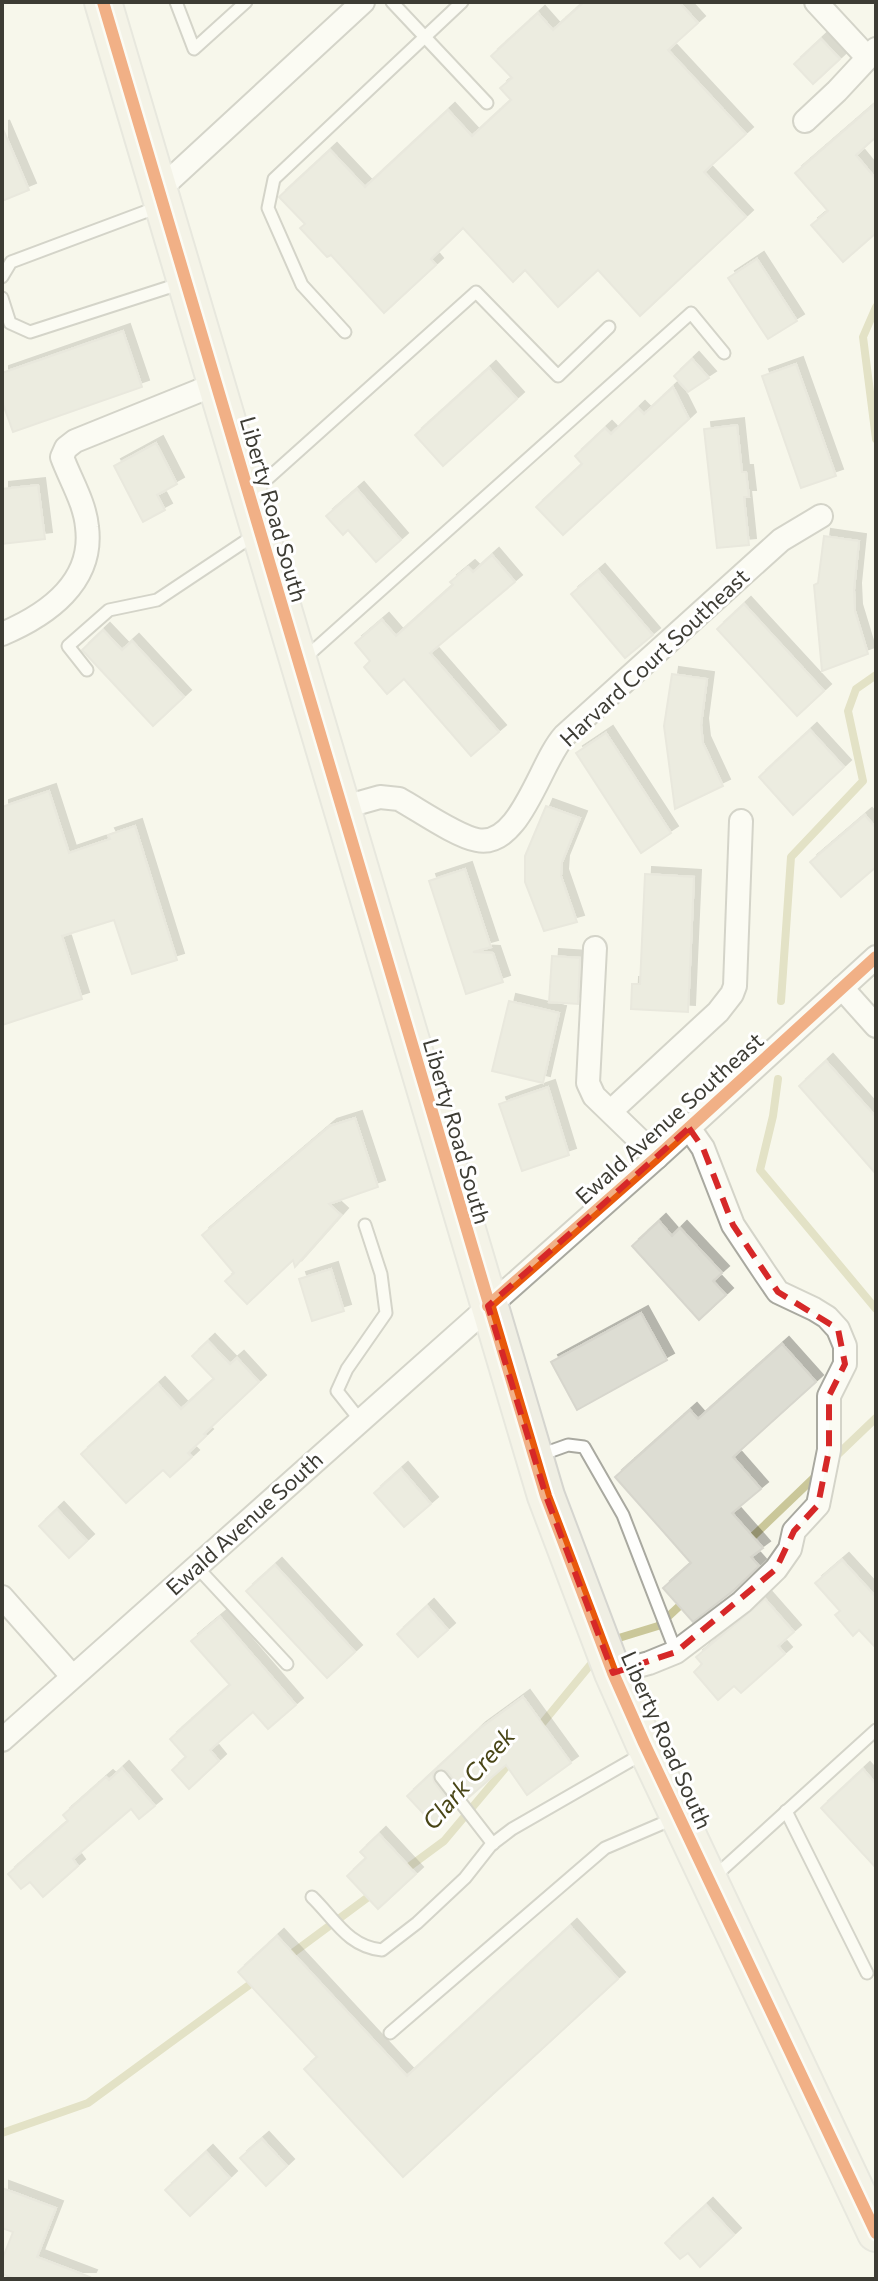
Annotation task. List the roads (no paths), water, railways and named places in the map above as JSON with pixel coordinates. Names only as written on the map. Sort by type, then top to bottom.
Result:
[{"type":"main road","name":"Liberty Road South","points":[[103,2],[488,1306],[566,1554],[648,1751],[876,2233]]},
{"type":"street","points":[[160,198],[363,2]]},
{"type":"street","points":[[805,121],[871,53],[816,2]]},
{"type":"street","points":[[2,634],[46,612],[77,576],[85,559],[87,524],[62,457],[66,448],[75,441],[216,384]]},
{"type":"street","name":"Harvard Court Southeast","points":[[341,808],[389,797],[399,799],[472,839],[488,840],[507,831],[519,817],[550,755],[564,736],[781,540],[821,516]]},
{"type":"street","points":[[611,1111],[718,1012],[732,994],[735,986],[741,821]]},
{"type":"street","points":[[595,948],[588,1083],[594,1096],[657,1157]]},
{"type":"street","name":"Ewald Avenue Southeast","points":[[488,1306],[876,957]]},
{"type":"street","points":[[842,988],[876,1026]]},
{"type":"street","points":[[613,1673],[676,1652],[742,1602],[776,1569],[790,1549],[794,1531],[818,1505],[829,1450],[829,1396],[845,1364],[845,1346],[838,1329],[827,1317],[778,1292],[733,1225],[703,1148],[689,1128]]},
{"type":"street","name":"Ewald Avenue South","points":[[2,1740],[488,1306]]},
{"type":"street","points":[[2,1597],[72,1676]]},
{"type":"lane","points":[[176,2],[194,49],[246,2]]},
{"type":"lane","points":[[392,2],[487,103]]},
{"type":"lane","points":[[345,332],[302,285],[268,208],[274,179],[462,2]]},
{"type":"lane","points":[[2,277],[11,262],[160,198]]},
{"type":"lane","points":[[2,298],[10,323],[30,332],[185,281]]},
{"type":"lane","points":[[249,495],[476,292],[558,376],[609,327]]},
{"type":"lane","points":[[298,663],[691,313],[724,353]]},
{"type":"lane","points":[[87,670],[68,646],[109,610],[157,600],[260,532]]},
{"type":"lane","points":[[360,1420],[337,1391],[347,1369],[386,1313],[381,1274],[365,1225]]},
{"type":"lane","points":[[534,1457],[568,1445],[584,1447],[623,1515],[676,1652]]},
{"type":"lane","points":[[196,1566],[287,1664]]},
{"type":"lane","points":[[710,1880],[876,1730]]},
{"type":"lane","points":[[312,1897],[349,1937],[365,1948],[382,1950],[403,1935],[465,1878],[493,1844],[523,1822],[648,1751]]},
{"type":"lane","points":[[441,1777],[493,1844]]},
{"type":"lane","points":[[786,1811],[867,1973]]},
{"type":"lane","points":[[390,2033],[605,1848],[679,1816]]},
{"type":"waterway","name":"Clark Creek","points":[[876,307],[863,337],[876,439]]},
{"type":"waterway","name":"Clark Creek","points":[[781,1001],[791,857],[863,781],[848,711],[856,689],[876,675]]},
{"type":"waterway","name":"Clark Creek","points":[[778,1079],[760,1170],[876,1309]]},
{"type":"waterway","name":"Clark Creek","points":[[832,1460],[876,1418]]},
{"type":"waterway","name":"Clark Creek","points":[[746,1543],[820,1472]]},
{"type":"waterway","name":"Clark Creek","points":[[609,1641],[658,1626],[687,1599]]},
{"type":"waterway","name":"Clark Creek","points":[[536,1731],[596,1658]]},
{"type":"waterway","name":"Clark Creek","points":[[402,1872],[444,1841],[512,1760]]},
{"type":"waterway","name":"Clark Creek","points":[[286,1958],[375,1892]]},
{"type":"waterway","name":"Clark Creek","points":[[2,2133],[88,2103],[256,1980]]}]
